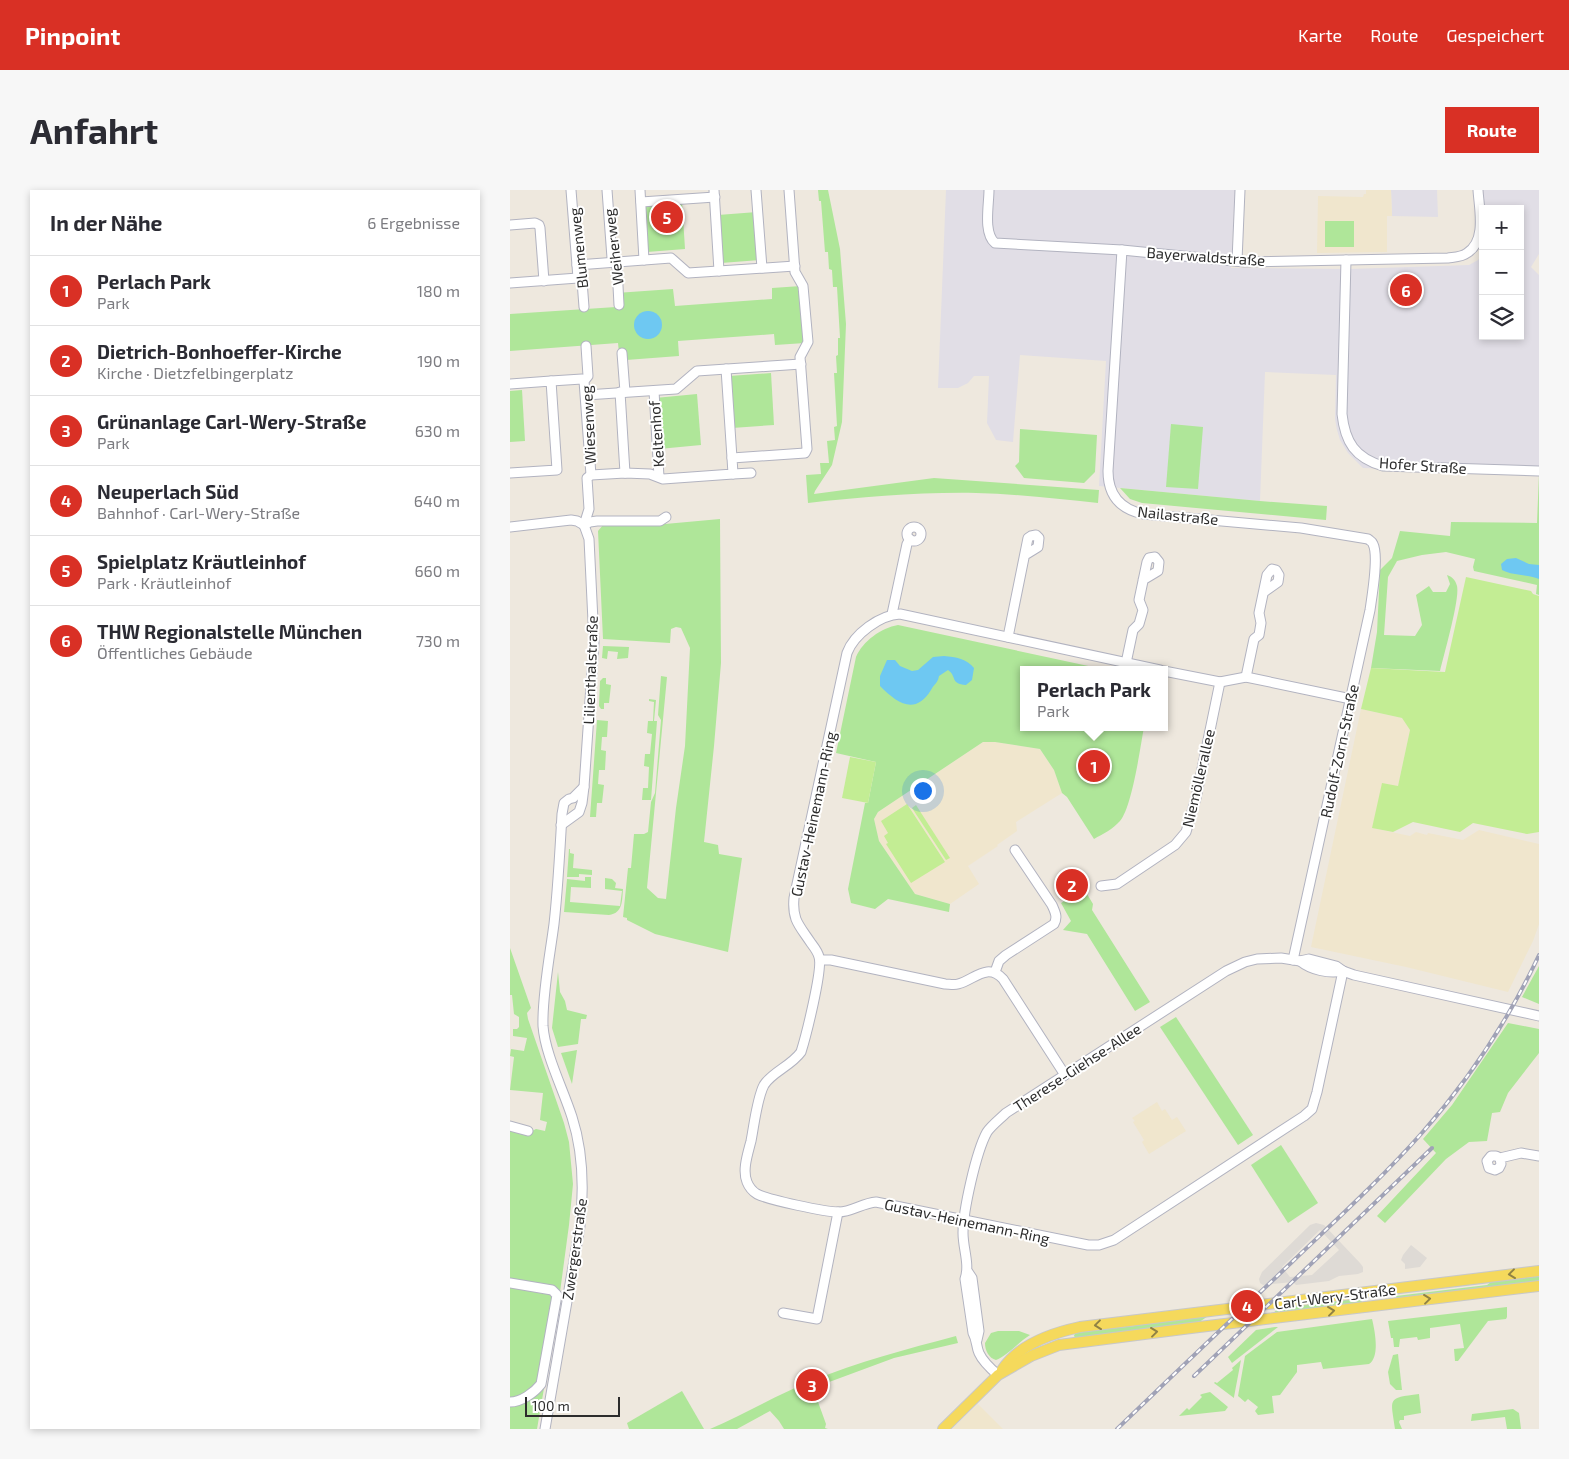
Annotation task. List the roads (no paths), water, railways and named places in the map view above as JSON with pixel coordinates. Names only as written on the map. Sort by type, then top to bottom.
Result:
[{"type":"main road","name":"Carl-Wery-Straße","points":[[943,1429],[998,1375],[1005,1365],[1028,1346],[1064,1331],[1080,1327],[1539,1271]]},
{"type":"main road","name":"Carl-Wery-Straße","points":[[998,1375],[1031,1356],[1066,1344],[1539,1286]]},
{"type":"street","name":"Blumenweg","points":[[572,190],[578,278],[582,281],[584,307]]},
{"type":"street","name":"Weiherweg","points":[[607,190],[612,258],[617,267],[619,305]]},
{"type":"street","points":[[640,190],[644,260]]},
{"type":"street","points":[[756,190],[762,268]]},
{"type":"street","points":[[732,458],[805,453],[807,449],[800,357],[808,342],[804,286],[795,272],[789,190]]},
{"type":"street","name":"Bayerwaldstraße","points":[[989,190],[988,228],[991,239],[995,243],[1122,250],[1237,261],[1448,258],[1462,256],[1471,251],[1479,231],[1478,190]]},
{"type":"street","points":[[1237,261],[1240,190]]},
{"type":"street","points":[[641,202],[714,193],[719,271]]},
{"type":"street","points":[[510,225],[535,223],[539,225],[544,281]]},
{"type":"street","name":"Nailastraße","points":[[1122,250],[1108,478],[1111,491],[1118,501],[1126,509],[1143,514],[1300,528],[1363,537],[1372,542]]},
{"type":"street","points":[[577,265],[671,258],[688,274],[795,266]]},
{"type":"street","name":"Hofer Straße","points":[[1346,260],[1342,414],[1350,445],[1366,459],[1383,466],[1539,471]]},
{"type":"street","points":[[510,283],[578,278]]},
{"type":"street","name":"Wiesenweg","points":[[584,524],[588,513],[589,477],[584,381],[588,376],[586,346]]},
{"type":"street","points":[[622,354],[625,473]]},
{"type":"street","name":"Keltenhof","points":[[586,395],[676,388],[697,370],[800,364]]},
{"type":"street","points":[[726,369],[733,474]]},
{"type":"street","points":[[510,384],[582,379],[584,381]]},
{"type":"street","points":[[510,473],[557,470],[551,381]]},
{"type":"street","name":"Keltenhof","points":[[654,391],[659,476]]},
{"type":"street","points":[[589,477],[625,473],[650,474],[663,479],[751,473]]},
{"type":"street","points":[[510,526],[571,520],[584,524],[597,521],[660,521],[666,517]]},
{"type":"street","name":"Lilienthalstraße","points":[[581,807],[594,642],[589,539],[584,524]]},
{"type":"street","points":[[910,539],[906,544],[892,614],[900,614],[1141,666]]},
{"type":"street","name":"Rudolf-Zorn-Straße","points":[[1296,960],[1373,593],[1375,562],[1372,542]]},
{"type":"street","points":[[1008,638],[1025,555]]},
{"type":"street","points":[[1126,663],[1133,630],[1139,624],[1142,610],[1139,600],[1143,580]]},
{"type":"street","points":[[1246,677],[1254,639],[1259,635],[1261,623],[1259,613],[1264,592]]},
{"type":"street","name":"Gustav-Heinemann-Ring","points":[[892,614],[861,633],[849,646],[793,910],[795,919],[817,951],[820,960],[801,1052],[795,1060],[771,1077],[764,1085],[760,1097],[746,1162],[746,1181],[757,1194],[767,1198],[838,1212],[865,1203],[876,1202],[1088,1245],[1114,1240],[1312,1109],[1343,971]]},
{"type":"street","points":[[1168,672],[1220,682],[1246,677],[1350,699]]},
{"type":"street","name":"Niemöllerallee","points":[[1101,886],[1117,884],[1182,839],[1194,805],[1220,682]]},
{"type":"street","points":[[561,825],[564,803],[573,798],[584,787]]},
{"type":"street","points":[[561,825],[578,814],[581,807],[578,801],[573,798]]},
{"type":"street","points":[[564,809],[567,814],[573,816]]},
{"type":"street","name":"Zwergerstraße","points":[[546,1429],[582,1206],[578,1145],[573,1119],[545,1039],[544,1012],[561,825]]},
{"type":"street","points":[[995,972],[1000,961],[1006,955],[1054,924],[1056,916],[1052,905],[1015,850]]},
{"type":"street","name":"Therese-Giehse-Allee","points":[[998,1375],[983,1360],[973,1333],[965,1279],[968,1272],[963,1234],[964,1221],[980,1149],[988,1131],[1006,1113],[1236,965],[1265,958],[1309,959],[1336,966],[1354,975],[1539,1016]]},
{"type":"street","points":[[820,960],[831,960],[945,984],[959,984],[988,971],[995,972],[1008,986],[1065,1075]]},
{"type":"street","points":[[510,1126],[528,1131]]},
{"type":"street","points":[[1500,1158],[1521,1154],[1539,1156]]},
{"type":"street","points":[[782,1313],[817,1319],[838,1212]]},
{"type":"street","points":[[510,1283],[552,1290],[556,1295],[541,1384],[537,1389],[519,1401],[510,1402]]},
{"type":"street","points":[[1064,1331],[1066,1344]]},
{"type":"water","points":[[648,311],[658,315],[662,325],[658,335],[648,339],[638,335],[634,325],[638,315]]},
{"type":"water","points":[[1516,558],[1529,564],[1539,565],[1539,579],[1502,570],[1501,564],[1507,559]]},
{"type":"water","points":[[944,656],[968,662],[974,668],[972,680],[966,685],[958,683],[948,670],[939,676],[937,682],[925,698],[919,703],[912,705],[899,702],[880,686],[880,676],[887,660],[895,660],[900,666],[912,671],[918,670],[933,657]]},
{"type":"railway","points":[[1117,1429],[1358,1199],[1421,1134],[1455,1093],[1486,1049],[1515,1003],[1539,955]]},
{"type":"railway","points":[[1194,1376],[1432,1148]]},
{"type":"place","name":"Spielplatz Kräutleinhof","points":[[667,217]]},
{"type":"place","name":"THW Regionalstelle München","points":[[1406,290]]},
{"type":"place","name":"Perlach Park","points":[[1094,766]]},
{"type":"place","name":"Dietrich-Bonhoeffer-Kirche","points":[[1072,885]]},
{"type":"place","name":"Neuperlach Süd","points":[[1247,1306]]},
{"type":"place","name":"Grünanlage Carl-Wery-Straße","points":[[812,1385]]}]
